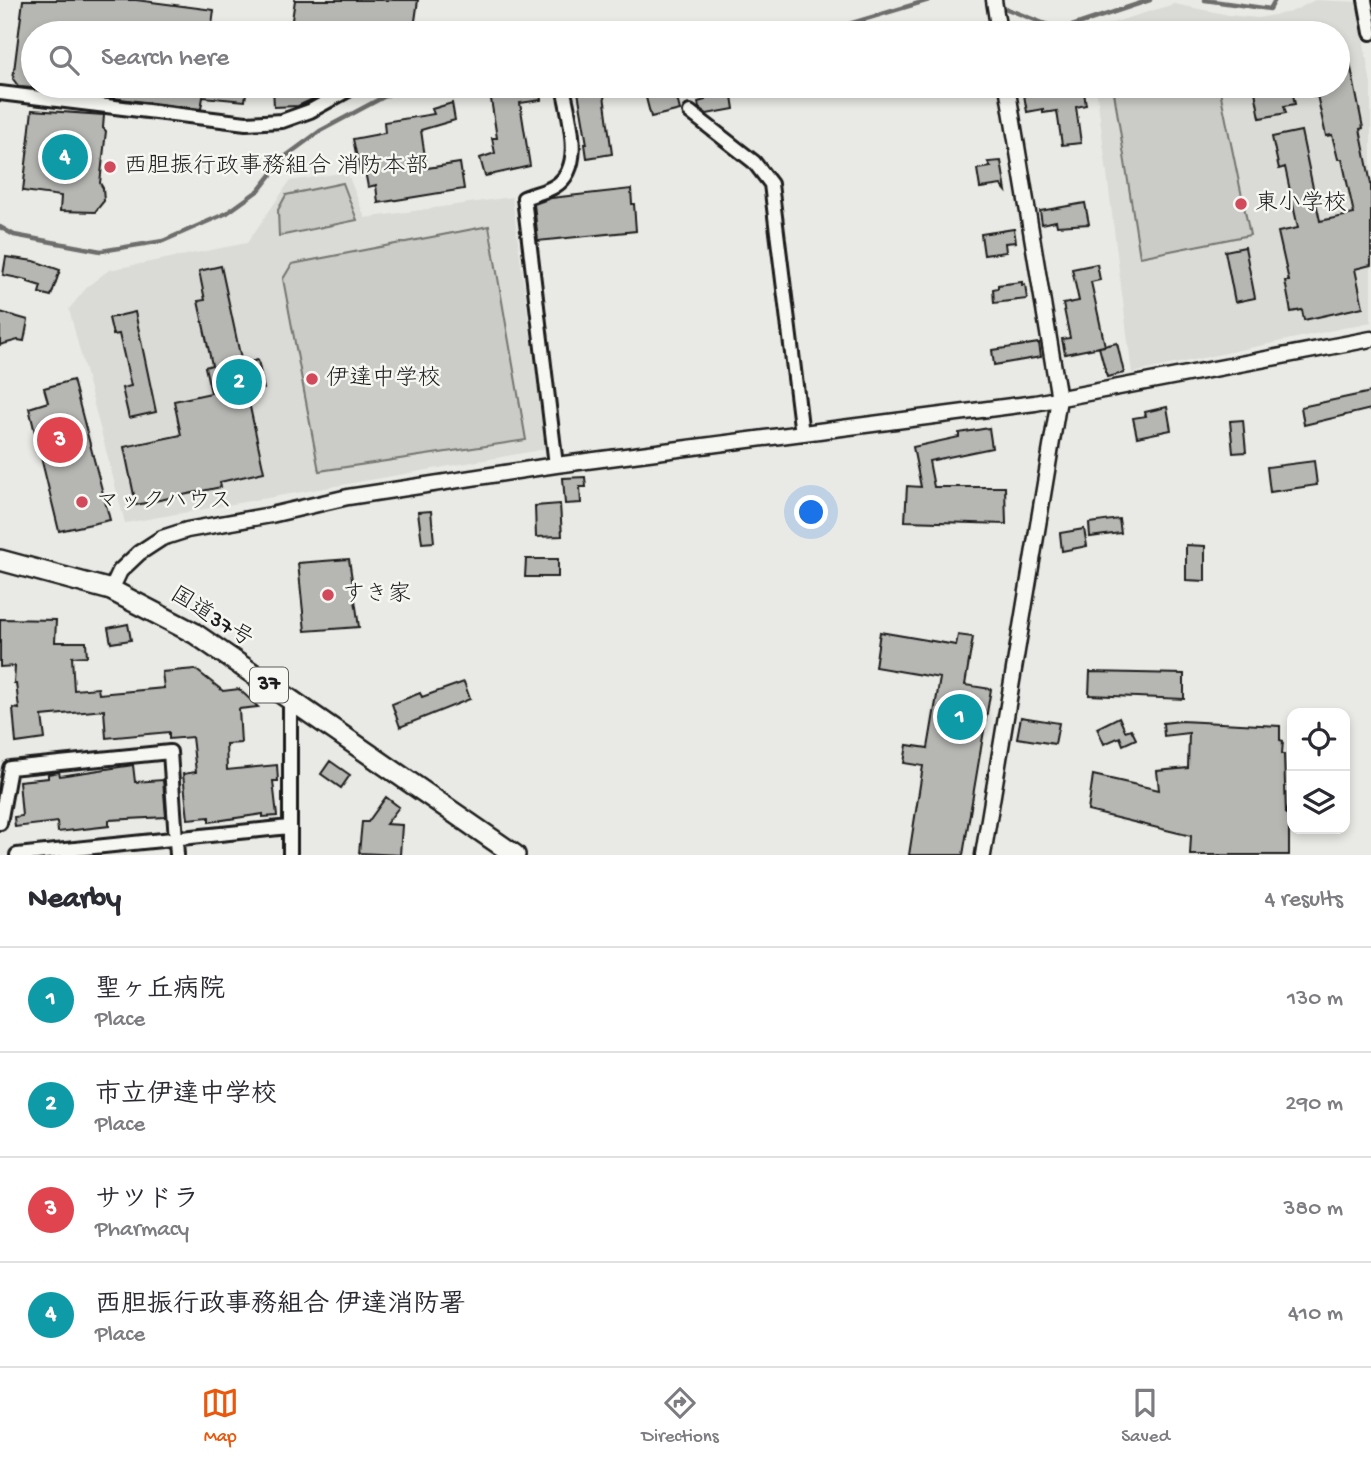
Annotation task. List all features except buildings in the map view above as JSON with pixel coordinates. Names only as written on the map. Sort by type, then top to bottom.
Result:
[{"type":"highway","name":"国道37号","points":[[0,560],[111,590],[194,633],[515,855]]},
{"type":"street","points":[[994,0],[997,21]]},
{"type":"street","points":[[1365,0],[1371,33]]},
{"type":"street","points":[[0,93],[21,96]]},
{"type":"street","points":[[41,98],[246,123],[282,121],[310,111],[334,98]]},
{"type":"street","points":[[556,465],[524,198],[555,186],[567,175],[573,151],[565,98]]},
{"type":"street","points":[[983,855],[1059,399],[1009,98]]},
{"type":"street","points":[[690,113],[754,162],[771,184],[802,434]]},
{"type":"street","points":[[111,590],[120,571],[139,553],[162,538],[187,530],[408,486],[1059,399],[1371,339]]},
{"type":"street","points":[[289,855],[290,699]]},
{"type":"street","points":[[0,824],[10,768],[170,752],[177,855]]},
{"type":"street","points":[[17,855],[289,827]]},
{"type":"shaded area","name":"東小学校","points":[[1315,0],[1357,2],[1371,85],[1371,322],[1132,373],[1098,98],[1350,98],[1350,21],[1118,21],[1174,4],[1258,18],[1291,12]]},
{"type":"shaded area","points":[[1115,98],[1221,98],[1250,235],[1140,257]]},
{"type":"shaded area","name":"伊達中学校","points":[[347,172],[365,218],[512,197],[546,449],[125,523],[69,309],[88,286],[109,270],[247,243],[290,181]]},
{"type":"shaded area","points":[[343,183],[357,220],[279,236],[278,210],[286,195]]},
{"type":"shaded area","points":[[489,226],[526,440],[319,471],[283,279],[292,264]]},
{"type":"waterway","points":[[859,21],[929,0]]},
{"type":"waterway","points":[[1087,21],[1150,0]]},
{"type":"waterway","points":[[1205,0],[1270,9],[1275,0]]},
{"type":"waterway","points":[[1007,9],[1038,21]]},
{"type":"waterway","points":[[0,227],[14,235],[101,251],[163,241],[227,213],[259,190],[286,156],[320,131],[382,98]]},
{"type":"place","name":"西胆振行政事務組合 伊達消防署","points":[[65,157]]},
{"type":"place","name":"西胆振行政事務組合 消防本部","points":[[110,167]]},
{"type":"place","name":"東小学校","points":[[1241,204]]},
{"type":"place","name":"伊達中学校","points":[[312,379]]},
{"type":"place","name":"市立伊達中学校","points":[[239,382]]},
{"type":"place","name":"サツドラ","points":[[60,440]]},
{"type":"place","name":"マックハウス","points":[[82,502]]},
{"type":"place","name":"すき家","points":[[328,595]]},
{"type":"place","name":"聖ヶ丘病院","points":[[960,717]]}]
